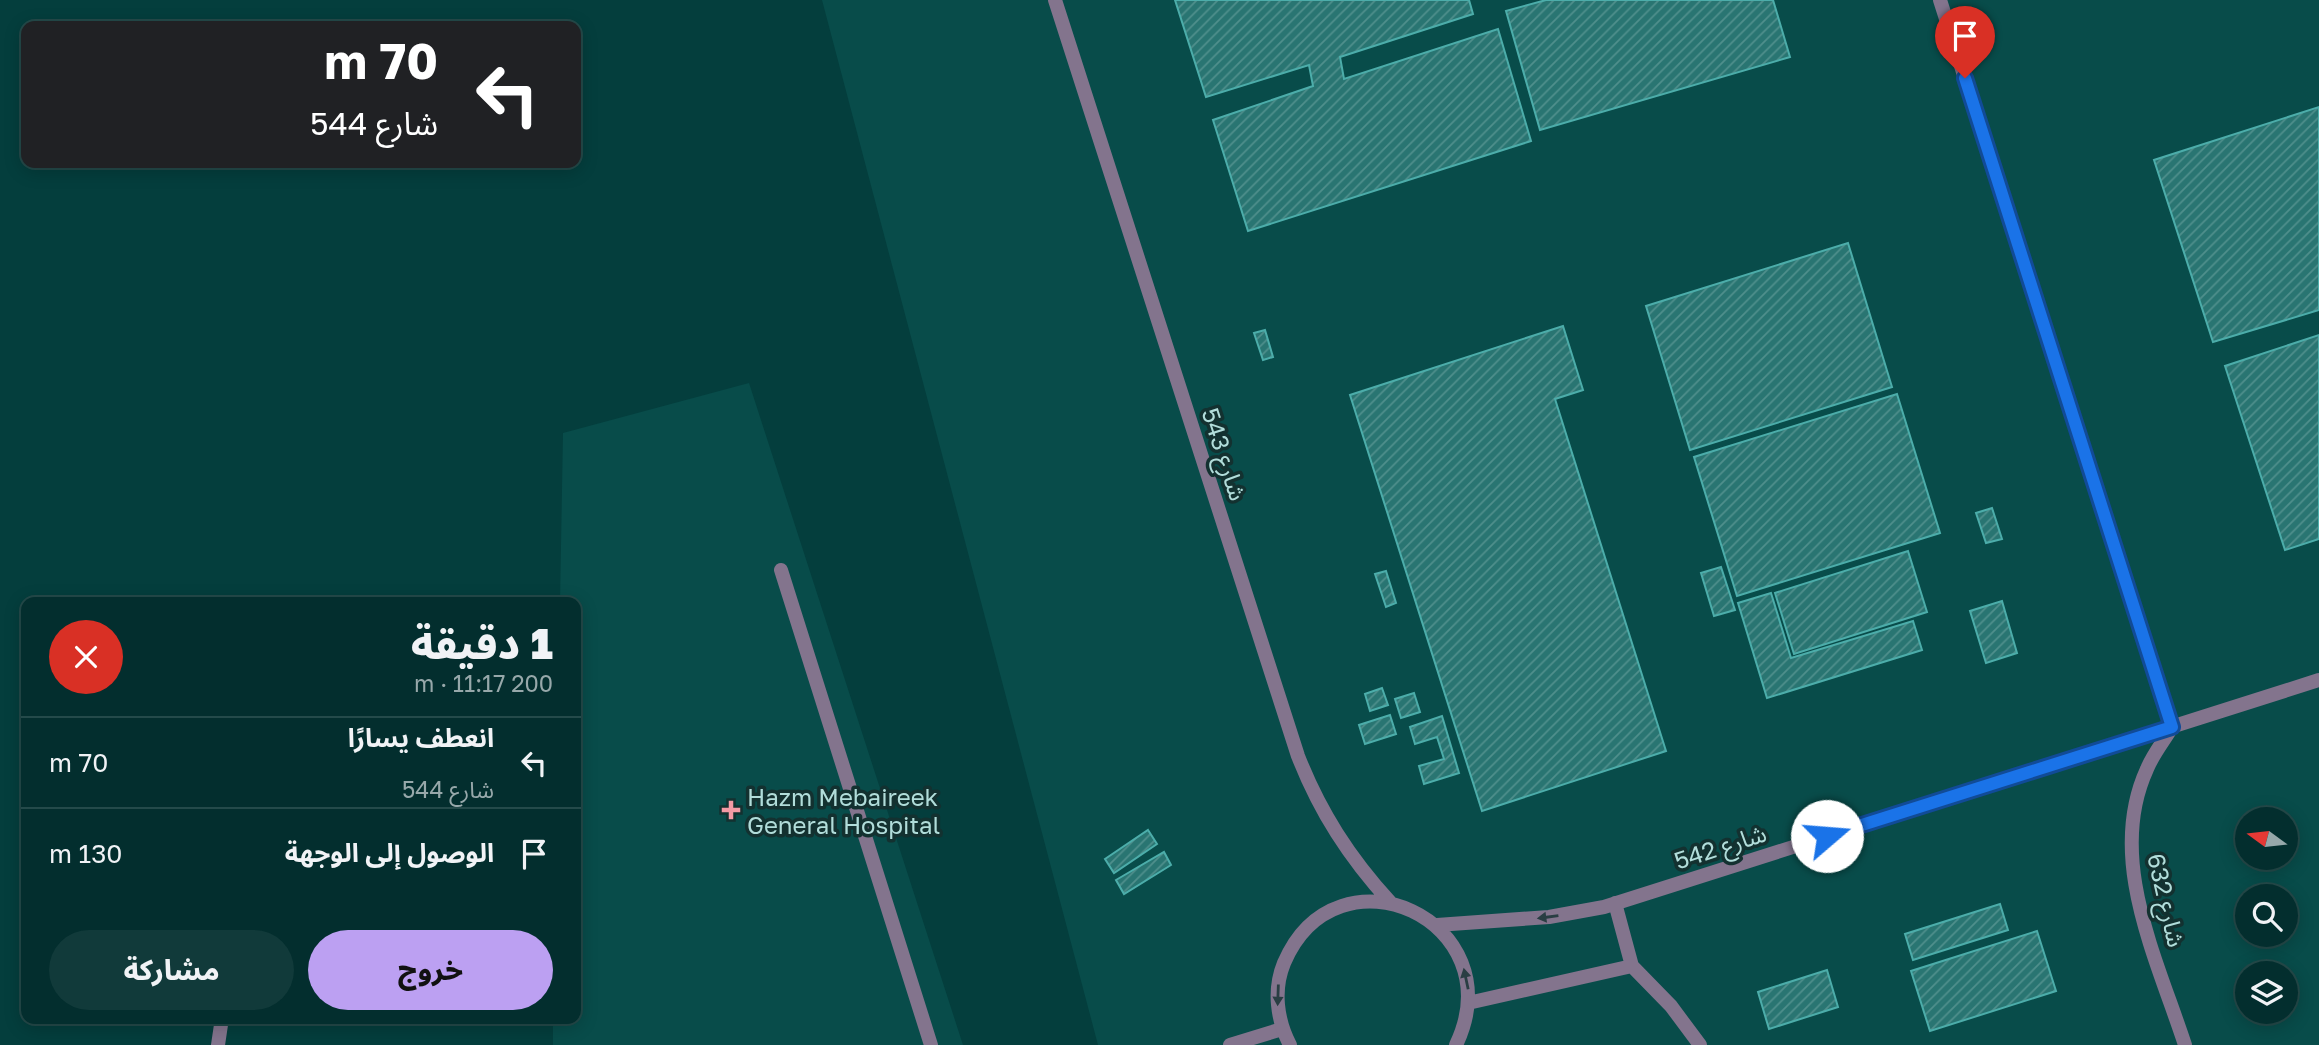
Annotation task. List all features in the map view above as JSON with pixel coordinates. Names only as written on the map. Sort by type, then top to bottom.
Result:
[{"type":"street","name":"شارع 543","points":[[1055,0],[1298,756],[1314,796],[1335,835],[1360,870],[1390,902]]},
{"type":"street","points":[[1940,0],[2172,727]]},
{"type":"street","points":[[781,570],[931,1045]]},
{"type":"street","name":"شارع 542","points":[[1437,925],[1549,917],[1615,903],[2319,680]]},
{"type":"street","name":"شارع 632","points":[[2172,727],[2147,769],[2133,816],[2131,865],[2142,912],[2185,1045]]},
{"type":"street","points":[[1290,1045],[1282,1029],[1278,991],[1280,972],[1291,946],[1310,924],[1334,909],[1362,901],[1390,902],[1415,910],[1437,925],[1458,951],[1468,983],[1468,1003],[1456,1045]]},
{"type":"street","points":[[1615,903],[1632,966],[1693,1031],[1700,1045]]},
{"type":"street","points":[[1468,1003],[1632,966]]},
{"type":"street","points":[[218,1045],[221,1024]]},
{"type":"street","points":[[1230,1045],[1282,1029]]},
{"type":"shaded area","points":[[822,0],[2319,0],[2319,1045],[1098,1045]]},
{"type":"shaded area","name":"Hazm Mebaireek General Hospital","points":[[749,383],[963,1045],[553,1045],[553,1024],[581,1024],[581,597],[560,597],[563,433]]},
{"type":"building","points":[[1175,0],[1469,0],[1473,14],[1340,57],[1344,79],[1498,29],[1531,141],[1248,231],[1213,120],[1313,86],[1309,65],[1206,97]]},
{"type":"building","points":[[1546,0],[1773,0],[1790,57],[1540,130],[1506,11]]},
{"type":"building","points":[[2319,107],[2319,310],[2213,342],[2154,160]]},
{"type":"building","points":[[1848,243],[1892,387],[1690,450],[1646,306]]},
{"type":"building","points":[[1563,326],[1583,390],[1555,399],[1666,751],[1482,811],[1350,395]]},
{"type":"building","points":[[1265,330],[1273,357],[1263,360],[1254,333]]},
{"type":"building","points":[[2319,335],[2319,539],[2285,550],[2225,366]]},
{"type":"building","points":[[1897,394],[1940,533],[1737,596],[1694,457]]},
{"type":"building","points":[[1992,508],[2002,539],[1986,543],[1976,513]]},
{"type":"building","points":[[1908,551],[1927,612],[1794,654],[1775,593]]},
{"type":"building","points":[[1721,567],[1735,610],[1714,616],[1701,573]]},
{"type":"building","points":[[1386,571],[1396,603],[1386,607],[1375,574]]},
{"type":"building","points":[[1771,593],[1791,658],[1913,621],[1922,650],[1767,698],[1738,603]]},
{"type":"building","points":[[2002,601],[2017,653],[1986,663],[1970,611]]},
{"type":"building","points":[[1382,688],[1388,705],[1370,711],[1365,694]]},
{"type":"building","points":[[1414,693],[1420,712],[1401,718],[1395,699]]},
{"type":"building","points":[[1390,715],[1396,734],[1365,744],[1359,725]]},
{"type":"building","points":[[1442,716],[1459,773],[1424,784],[1419,766],[1444,759],[1437,737],[1415,744],[1410,727]]},
{"type":"building","points":[[1148,830],[1157,844],[1114,873],[1105,859]]},
{"type":"building","points":[[1164,852],[1171,865],[1124,894],[1116,880]]},
{"type":"building","points":[[2000,904],[2008,930],[1913,960],[1905,934]]},
{"type":"building","points":[[2037,931],[2056,991],[1930,1031],[1911,971]]},
{"type":"building","points":[[1827,970],[1838,1007],[1769,1029],[1758,992]]},
{"type":"place","name":"Hazm Mebaireek General Hospital","points":[[731,810]]},
{"type":"route","points":[[1827,836],[2172,727],[1965,78]]}]
